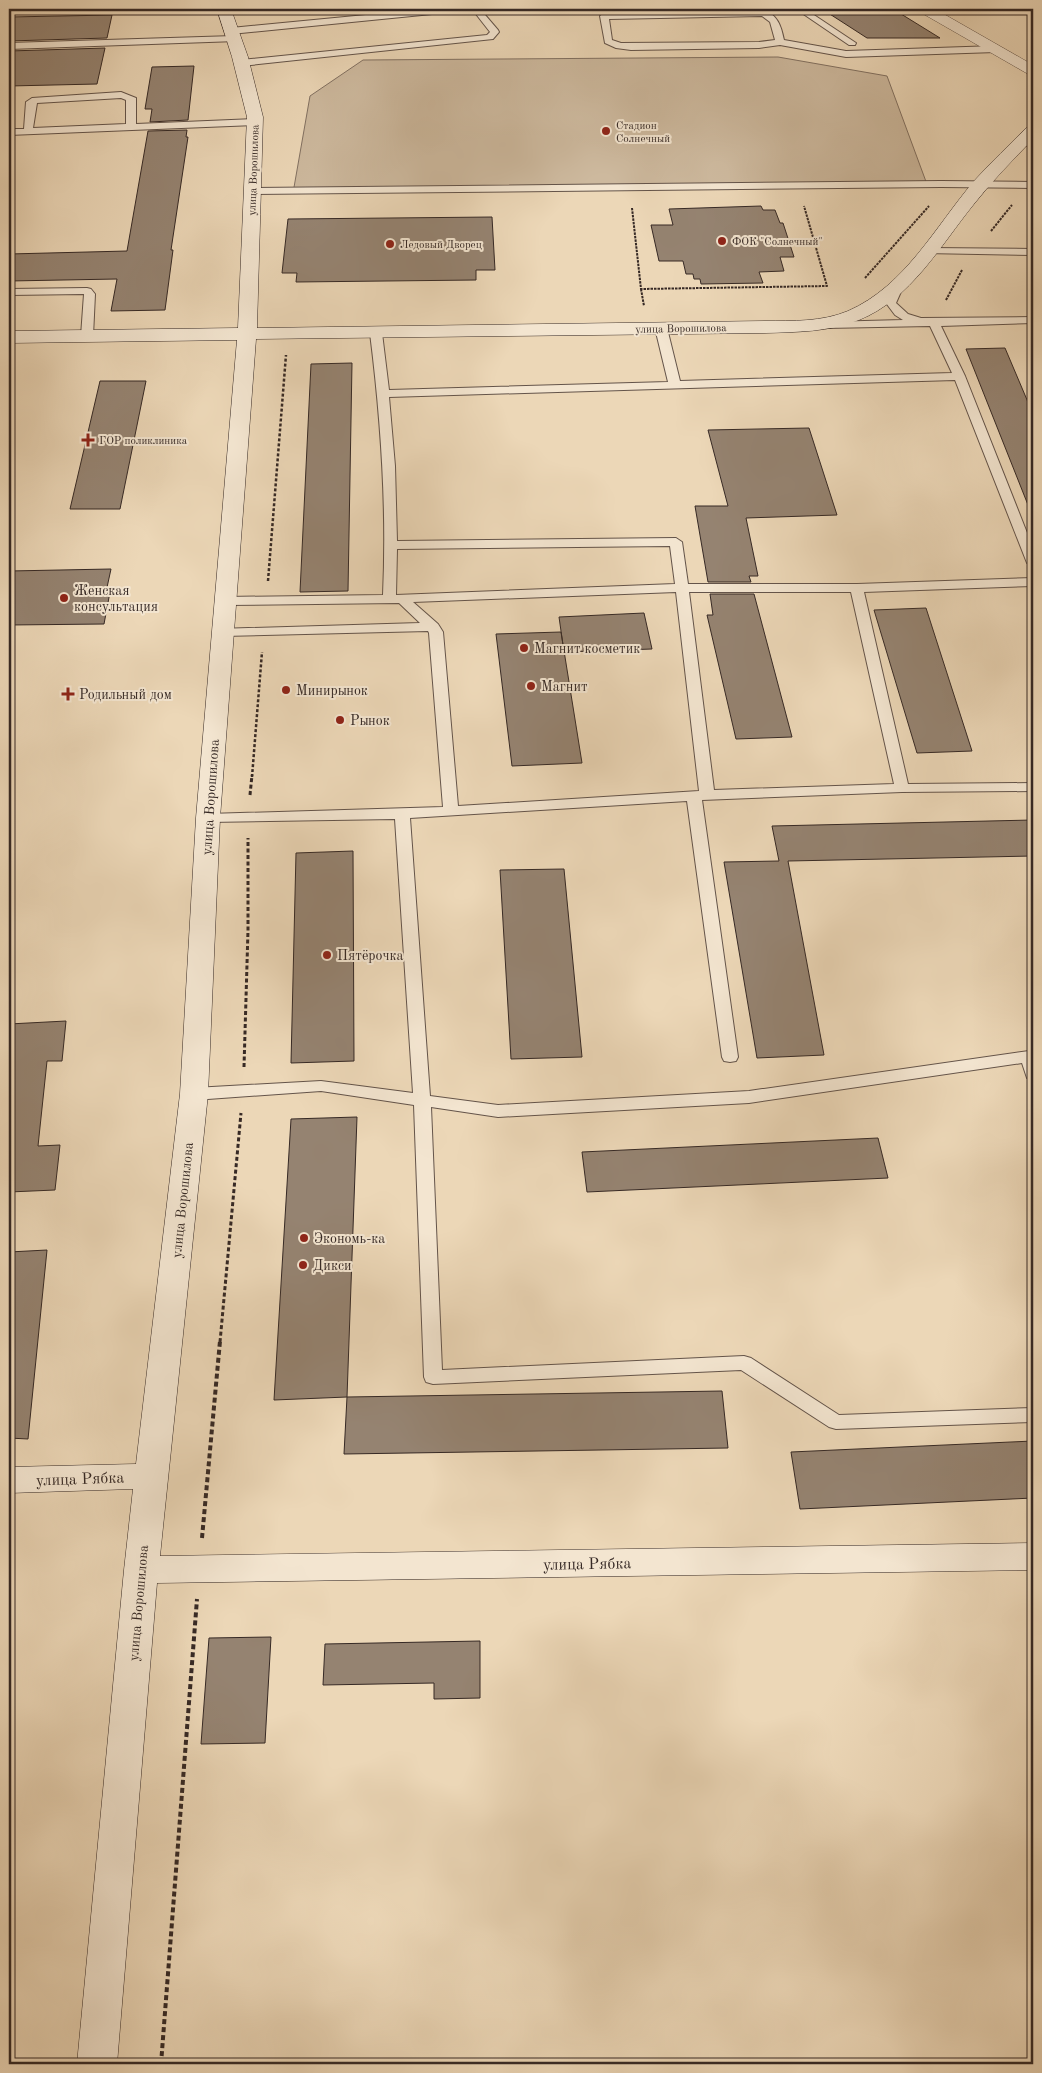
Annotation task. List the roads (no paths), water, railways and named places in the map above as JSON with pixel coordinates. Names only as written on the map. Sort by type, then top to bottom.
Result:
[{"type":"main road","name":"улица Ворошилова","points":[[98,2064],[141,1570],[194,1094],[208,818],[246,335],[255,122],[241,62],[224,9]]},
{"type":"main road","points":[[924,9],[1033,71]]},
{"type":"main road","name":"улица Ворошилова","points":[[9,337],[661,328],[806,325],[832,322],[854,316],[882,300],[898,287],[981,184],[1029,139]]},
{"type":"main road","name":"улица Рябка","points":[[9,1480],[151,1476]]},
{"type":"main road","name":"улица Рябка","points":[[141,1570],[1033,1557]]},
{"type":"lane","points":[[9,46],[232,35],[277,26],[452,9]]},
{"type":"lane","points":[[241,62],[490,36],[496,32],[476,9]]},
{"type":"lane","points":[[800,9],[852,43]]},
{"type":"lane","points":[[780,42],[776,20],[763,13],[604,16],[608,41],[619,46],[759,45],[780,42],[846,54],[996,49]]},
{"type":"lane","points":[[277,26],[283,18],[293,15]]},
{"type":"lane","points":[[28,132],[30,102],[35,100],[92,96],[121,95],[131,98],[131,128]]},
{"type":"lane","points":[[9,132],[255,122]]},
{"type":"lane","points":[[253,191],[949,184],[1033,185]]},
{"type":"lane","points":[[928,251],[1033,252]]},
{"type":"lane","points":[[898,287],[891,303],[895,310],[904,317],[934,322]]},
{"type":"lane","points":[[9,292],[87,291],[90,294],[87,336]]},
{"type":"lane","points":[[806,325],[1033,320]]},
{"type":"lane","points":[[934,322],[959,376],[1033,562]]},
{"type":"lane","points":[[661,328],[676,386]]},
{"type":"lane","points":[[376,333],[385,394],[396,599],[436,632],[451,811]]},
{"type":"lane","points":[[385,394],[959,376]]},
{"type":"lane","points":[[392,546],[676,542],[700,796],[730,1057]]},
{"type":"lane","points":[[225,601],[396,599],[681,588],[857,588],[1033,582]]},
{"type":"lane","points":[[857,588],[902,788]]},
{"type":"lane","points":[[223,632],[433,628]]},
{"type":"lane","points":[[208,818],[402,814],[700,796],[902,788],[1033,787]]},
{"type":"lane","points":[[402,814],[422,1101],[433,1377],[744,1363],[836,1422],[1033,1415]]},
{"type":"lane","points":[[194,1094],[321,1086],[498,1111],[749,1097],[1031,1056],[1033,1074]]},
{"type":"place","name":"Стадион Солнечный","points":[[606,131]]},
{"type":"place","name":"ФОК \"Солнечный\"","points":[[722,241]]},
{"type":"place","name":"Ледовый Дворец","points":[[390,244]]},
{"type":"place","name":"ГОР поликлиника","points":[[88,440]]},
{"type":"place","name":"Женская консультация","points":[[64,598]]},
{"type":"place","name":"Магнит косметик","points":[[524,648]]},
{"type":"place","name":"Магнит","points":[[531,686]]},
{"type":"place","name":"Минирынок","points":[[286,690]]},
{"type":"place","name":"Родильный дом","points":[[68,694]]},
{"type":"place","name":"Рынок","points":[[340,720]]},
{"type":"place","name":"Пятёрочка","points":[[327,955]]},
{"type":"place","name":"Экономь-ка","points":[[304,1238]]},
{"type":"place","name":"Дикси","points":[[303,1265]]}]
